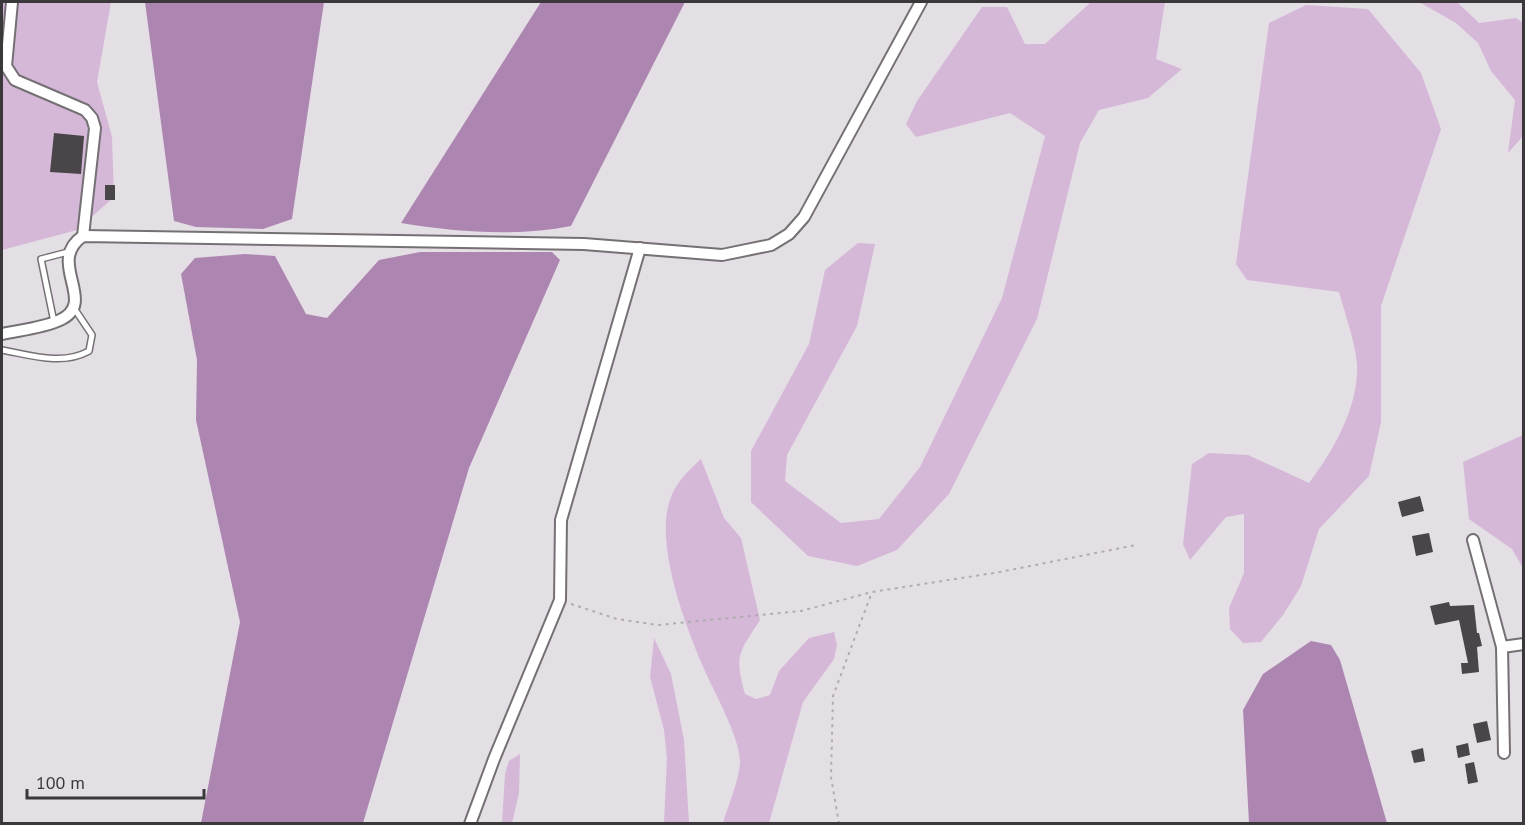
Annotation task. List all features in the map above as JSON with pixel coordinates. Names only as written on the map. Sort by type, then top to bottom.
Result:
[{"type":"street","points":[[12,2],[6,66],[9,74],[15,80],[85,110],[96,128],[83,236]]},
{"type":"street","points":[[2,334],[54,322],[74,308],[75,298],[68,252],[72,244],[83,236],[500,242],[640,248],[722,255],[771,244],[789,234],[804,217],[921,2]]},
{"type":"street","points":[[470,824],[494,759],[560,600],[561,520],[640,248]]},
{"type":"street","points":[[1473,540],[1502,647],[1504,753]]},
{"type":"street","points":[[1502,647],[1524,644]]},
{"type":"lane","points":[[54,322],[41,259],[68,252]]},
{"type":"lane","points":[[2,350],[56,359],[78,357],[89,351],[92,335],[74,308]]},
{"type":"path","points":[[560,600],[617,619],[658,625],[801,611],[872,592],[1000,573],[1136,545]]},
{"type":"path","points":[[839,824],[831,777],[833,696],[872,592]]},
{"type":"shaded area","points":[[2,2],[111,2],[97,82],[112,137],[114,197],[77,230],[2,250]]},
{"type":"shaded area","points":[[145,2],[324,2],[292,219],[263,229],[196,227],[174,221]]},
{"type":"shaded area","points":[[541,2],[685,2],[571,226],[529,231],[486,232],[401,223]]},
{"type":"shaded area","points":[[1091,2],[1165,2],[1156,59],[1182,69],[1148,98],[1099,110],[1080,143],[1037,319],[949,494],[897,550],[857,566],[808,556],[751,502],[751,451],[809,344],[825,270],[858,243],[875,244],[857,326],[787,455],[785,481],[841,523],[879,519],[920,467],[1002,298],[1045,136],[1010,113],[916,137],[906,124],[917,101],[982,7],[1007,7],[1025,44],[1045,44]]},
{"type":"shaded area","points":[[1419,2],[1457,2],[1479,23],[1516,18],[1523,23],[1523,136],[1508,153],[1515,100],[1491,71],[1478,43],[1456,23]]},
{"type":"shaded area","points":[[1306,5],[1368,9],[1421,73],[1441,129],[1381,306],[1381,422],[1369,476],[1319,529],[1301,586],[1283,615],[1261,642],[1243,643],[1230,629],[1229,608],[1244,573],[1244,514],[1226,517],[1190,560],[1183,544],[1192,464],[1209,453],[1248,455],[1309,483],[1336,442],[1343,427],[1357,380],[1354,346],[1339,292],[1247,280],[1236,264],[1269,23]]},
{"type":"shaded area","points":[[420,252],[552,252],[560,260],[469,468],[363,823],[201,823],[240,622],[196,420],[197,360],[181,274],[195,258],[245,254],[275,256],[306,314],[327,318],[379,260]]},
{"type":"shaded area","points":[[1523,435],[1523,568],[1512,549],[1469,519],[1463,462]]},
{"type":"shaded area","points":[[701,459],[724,518],[741,538],[760,620],[740,654],[740,670],[745,694],[756,699],[770,695],[779,671],[809,638],[834,632],[837,645],[834,659],[803,702],[769,823],[723,823],[738,775],[740,761],[737,743],[694,644],[671,570],[666,523],[669,503],[678,484]]},
{"type":"shaded area","points":[[654,638],[671,674],[684,740],[689,823],[664,823],[667,758],[664,730],[650,677]]},
{"type":"shaded area","points":[[1311,641],[1331,645],[1340,660],[1387,823],[1249,823],[1243,710],[1263,674]]},
{"type":"shaded area","points":[[520,754],[519,793],[512,823],[502,823],[505,774],[509,761]]},
{"type":"building","points":[[54,133],[84,136],[81,174],[50,172]]},
{"type":"building","points":[[105,185],[115,185],[115,200],[105,200]]},
{"type":"building","points":[[1420,496],[1424,511],[1402,517],[1398,502]]},
{"type":"building","points":[[1429,533],[1433,552],[1416,556],[1412,536]]},
{"type":"building","points":[[1449,602],[1450,606],[1474,605],[1477,633],[1479,633],[1482,646],[1477,647],[1479,672],[1462,674],[1461,663],[1468,663],[1459,620],[1435,625],[1430,606]]},
{"type":"building","points":[[1487,721],[1491,740],[1477,743],[1473,724]]},
{"type":"building","points":[[1468,743],[1470,755],[1458,758],[1456,746]]},
{"type":"building","points":[[1423,748],[1425,761],[1414,763],[1411,751]]},
{"type":"building","points":[[1474,762],[1478,782],[1468,784],[1465,764]]}]
